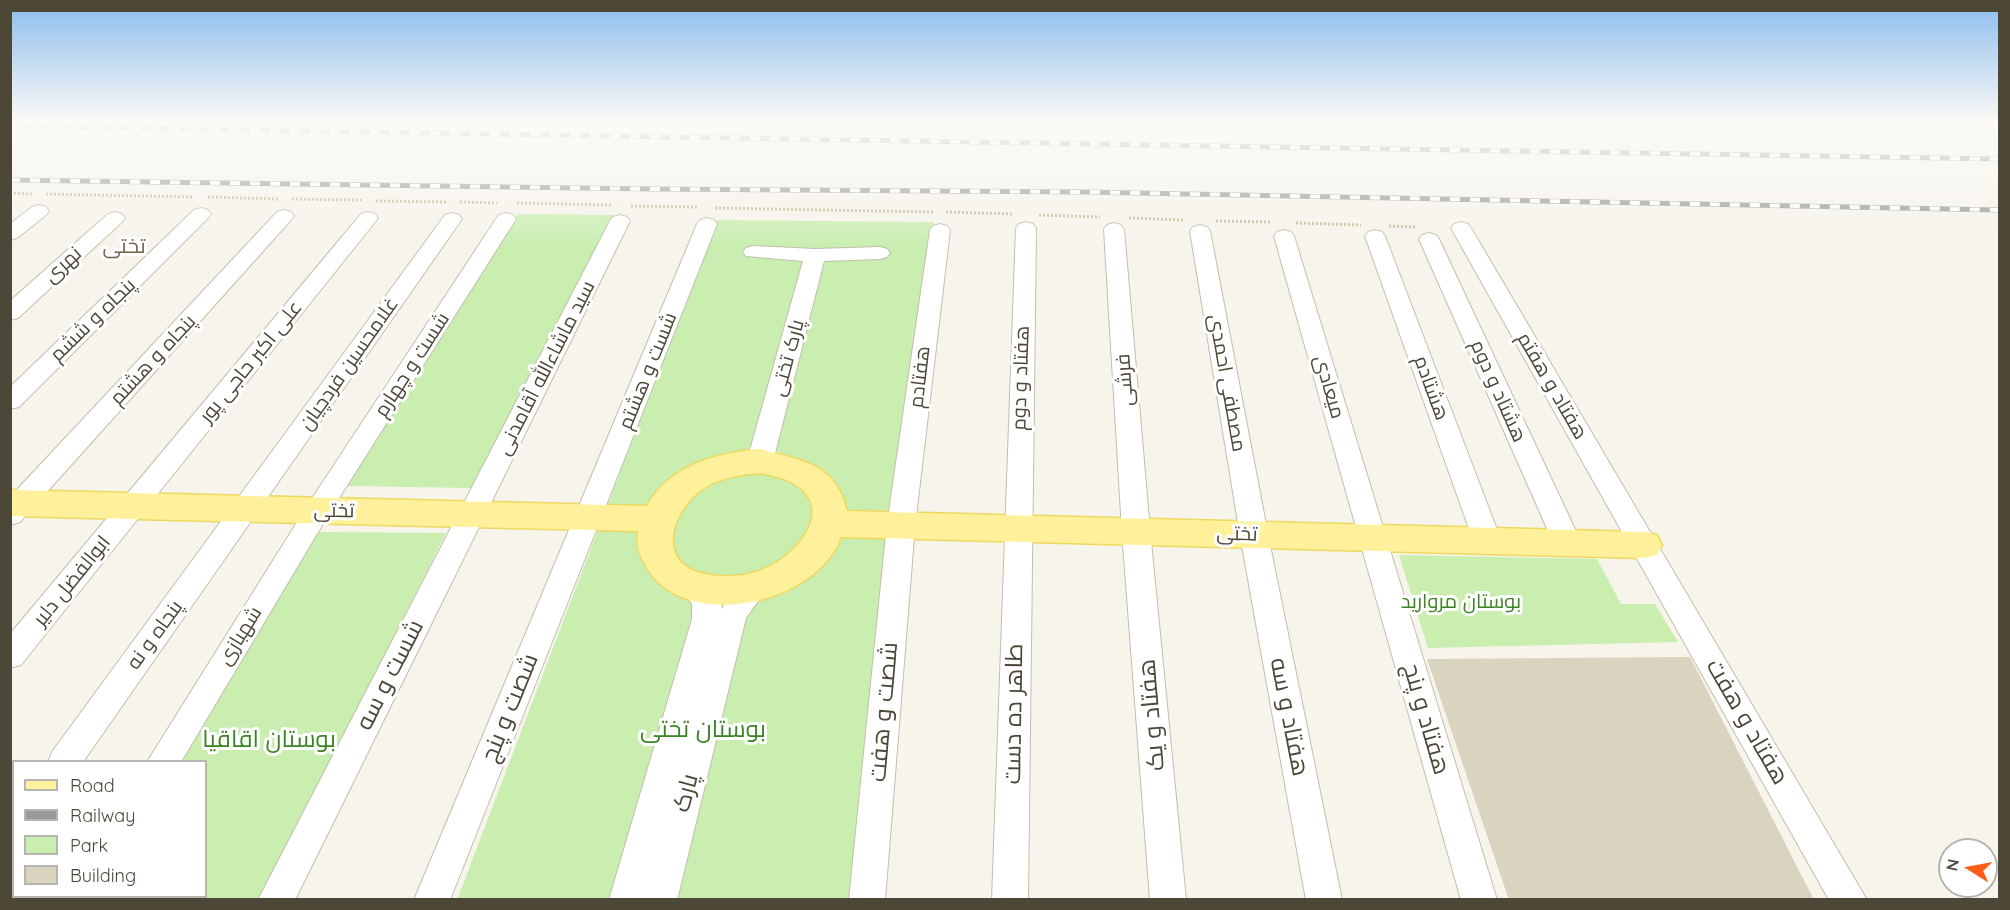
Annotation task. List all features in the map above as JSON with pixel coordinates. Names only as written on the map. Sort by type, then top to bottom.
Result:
[{"type":"main road","points":[[760,461],[784,465],[805,473],[821,487],[830,504],[830,524],[822,544],[805,563],[782,579],[753,588],[724,591],[696,587],[674,576],[659,560],[653,540],[657,519],[668,500],[686,483],[709,471],[734,463],[760,461]]},
{"type":"main road","name":"تختی","points":[[14,507],[246,508],[657,519]]},
{"type":"main road","name":"تختی","points":[[830,524],[1644,544]]},
{"type":"street","points":[[10,234],[40,200]]},
{"type":"street","name":"پنجاه و ششم","points":[[10,401],[202,203]]},
{"type":"street","name":"سید ماشاءالله آقامدنی","points":[[471,514],[622,211]]},
{"type":"street","name":"شست و هشتم","points":[[588,518],[708,213]]},
{"type":"street","name":"پنجاه و هشتم","points":[[14,507],[284,216]]},
{"type":"street","name":"نهری","points":[[10,313],[115,218]]},
{"type":"street","name":"علی اکبر حاجی پور","points":[[133,506],[368,218]]},
{"type":"street","name":"غلامحسین فردچیان","points":[[246,508],[452,219]]},
{"type":"street","name":"شست و چهارم","points":[[318,510],[506,219]]},
{"type":"street","name":"هفتاد و دوم","points":[[1017,528],[1026,219]]},
{"type":"street","name":"فرشی","points":[[1114,221],[1136,531]]},
{"type":"street","name":"مصطفی احمدی","points":[[1199,224],[1254,534]]},
{"type":"street","name":"میعادی","points":[[1286,227],[1374,538]]},
{"type":"street","name":"هفتاد و هفتم","points":[[1461,228],[1644,544]]},
{"type":"street","name":"هشتادم","points":[[1376,229],[1487,540]]},
{"type":"street","name":"هفتادم","points":[[901,525],[940,230]]},
{"type":"street","name":"هشتاد و دوم","points":[[1422,233],[1567,542]]},
{"type":"street","points":[[753,252],[815,255],[880,253]]},
{"type":"street","name":"پارک تختی","points":[[760,461],[815,255]]},
{"type":"street","name":"ابوالفضل دلیر","points":[[10,656],[133,506]]},
{"type":"street","name":"پنجاه و نه","points":[[65,760],[246,508]]},
{"type":"street","name":"شهبازی","points":[[164,760],[318,510]]},
{"type":"street","name":"شست و سه","points":[[276,900],[471,514]]},
{"type":"street","name":"شصت و پنج","points":[[432,900],[588,518]]},
{"type":"street","name":"شصت و هفت","points":[[867,900],[901,525]]},
{"type":"street","name":"طاهر ده دست","points":[[1010,900],[1017,528]]},
{"type":"street","name":"هفتاد و یک","points":[[1136,531],[1168,900]]},
{"type":"street","name":"هفتاد و سه","points":[[1254,534],[1324,900]]},
{"type":"street","name":"هفتاد و پنج","points":[[1374,538],[1479,900]]},
{"type":"street","name":"هفتاد و هفت","points":[[1644,544],[1849,900]]},
{"type":"street","name":"پارک","points":[[659,900],[693,717],[707,619],[707,601],[696,587]]},
{"type":"street","name":"پارک","points":[[627,900],[732,617],[741,601],[753,588]]},
{"type":"path","points":[[10,194],[40,200],[1114,221],[1376,229],[1422,233]]},
{"type":"green space","points":[[518,214],[614,215],[472,488],[345,486]]},
{"type":"green space","name":"بوستان تختی","points":[[716,220],[934,222],[853,899],[457,900]]},
{"type":"green space","name":"بوستان اقاقیا","points":[[319,532],[446,533],[263,899],[95,900],[96,898],[207,898],[207,760],[181,760]]},
{"type":"green space","name":"بوستان مروارید","points":[[1399,555],[1597,559],[1621,604],[1655,604],[1678,642],[1428,648]]},
{"type":"building","points":[[1690,657],[1814,900],[1509,900],[1427,659]]},
{"type":"railway","points":[[10,180],[652,189],[1087,192],[2000,210]]},
{"type":"district","name":"تختی","points":[[124,247]]}]
